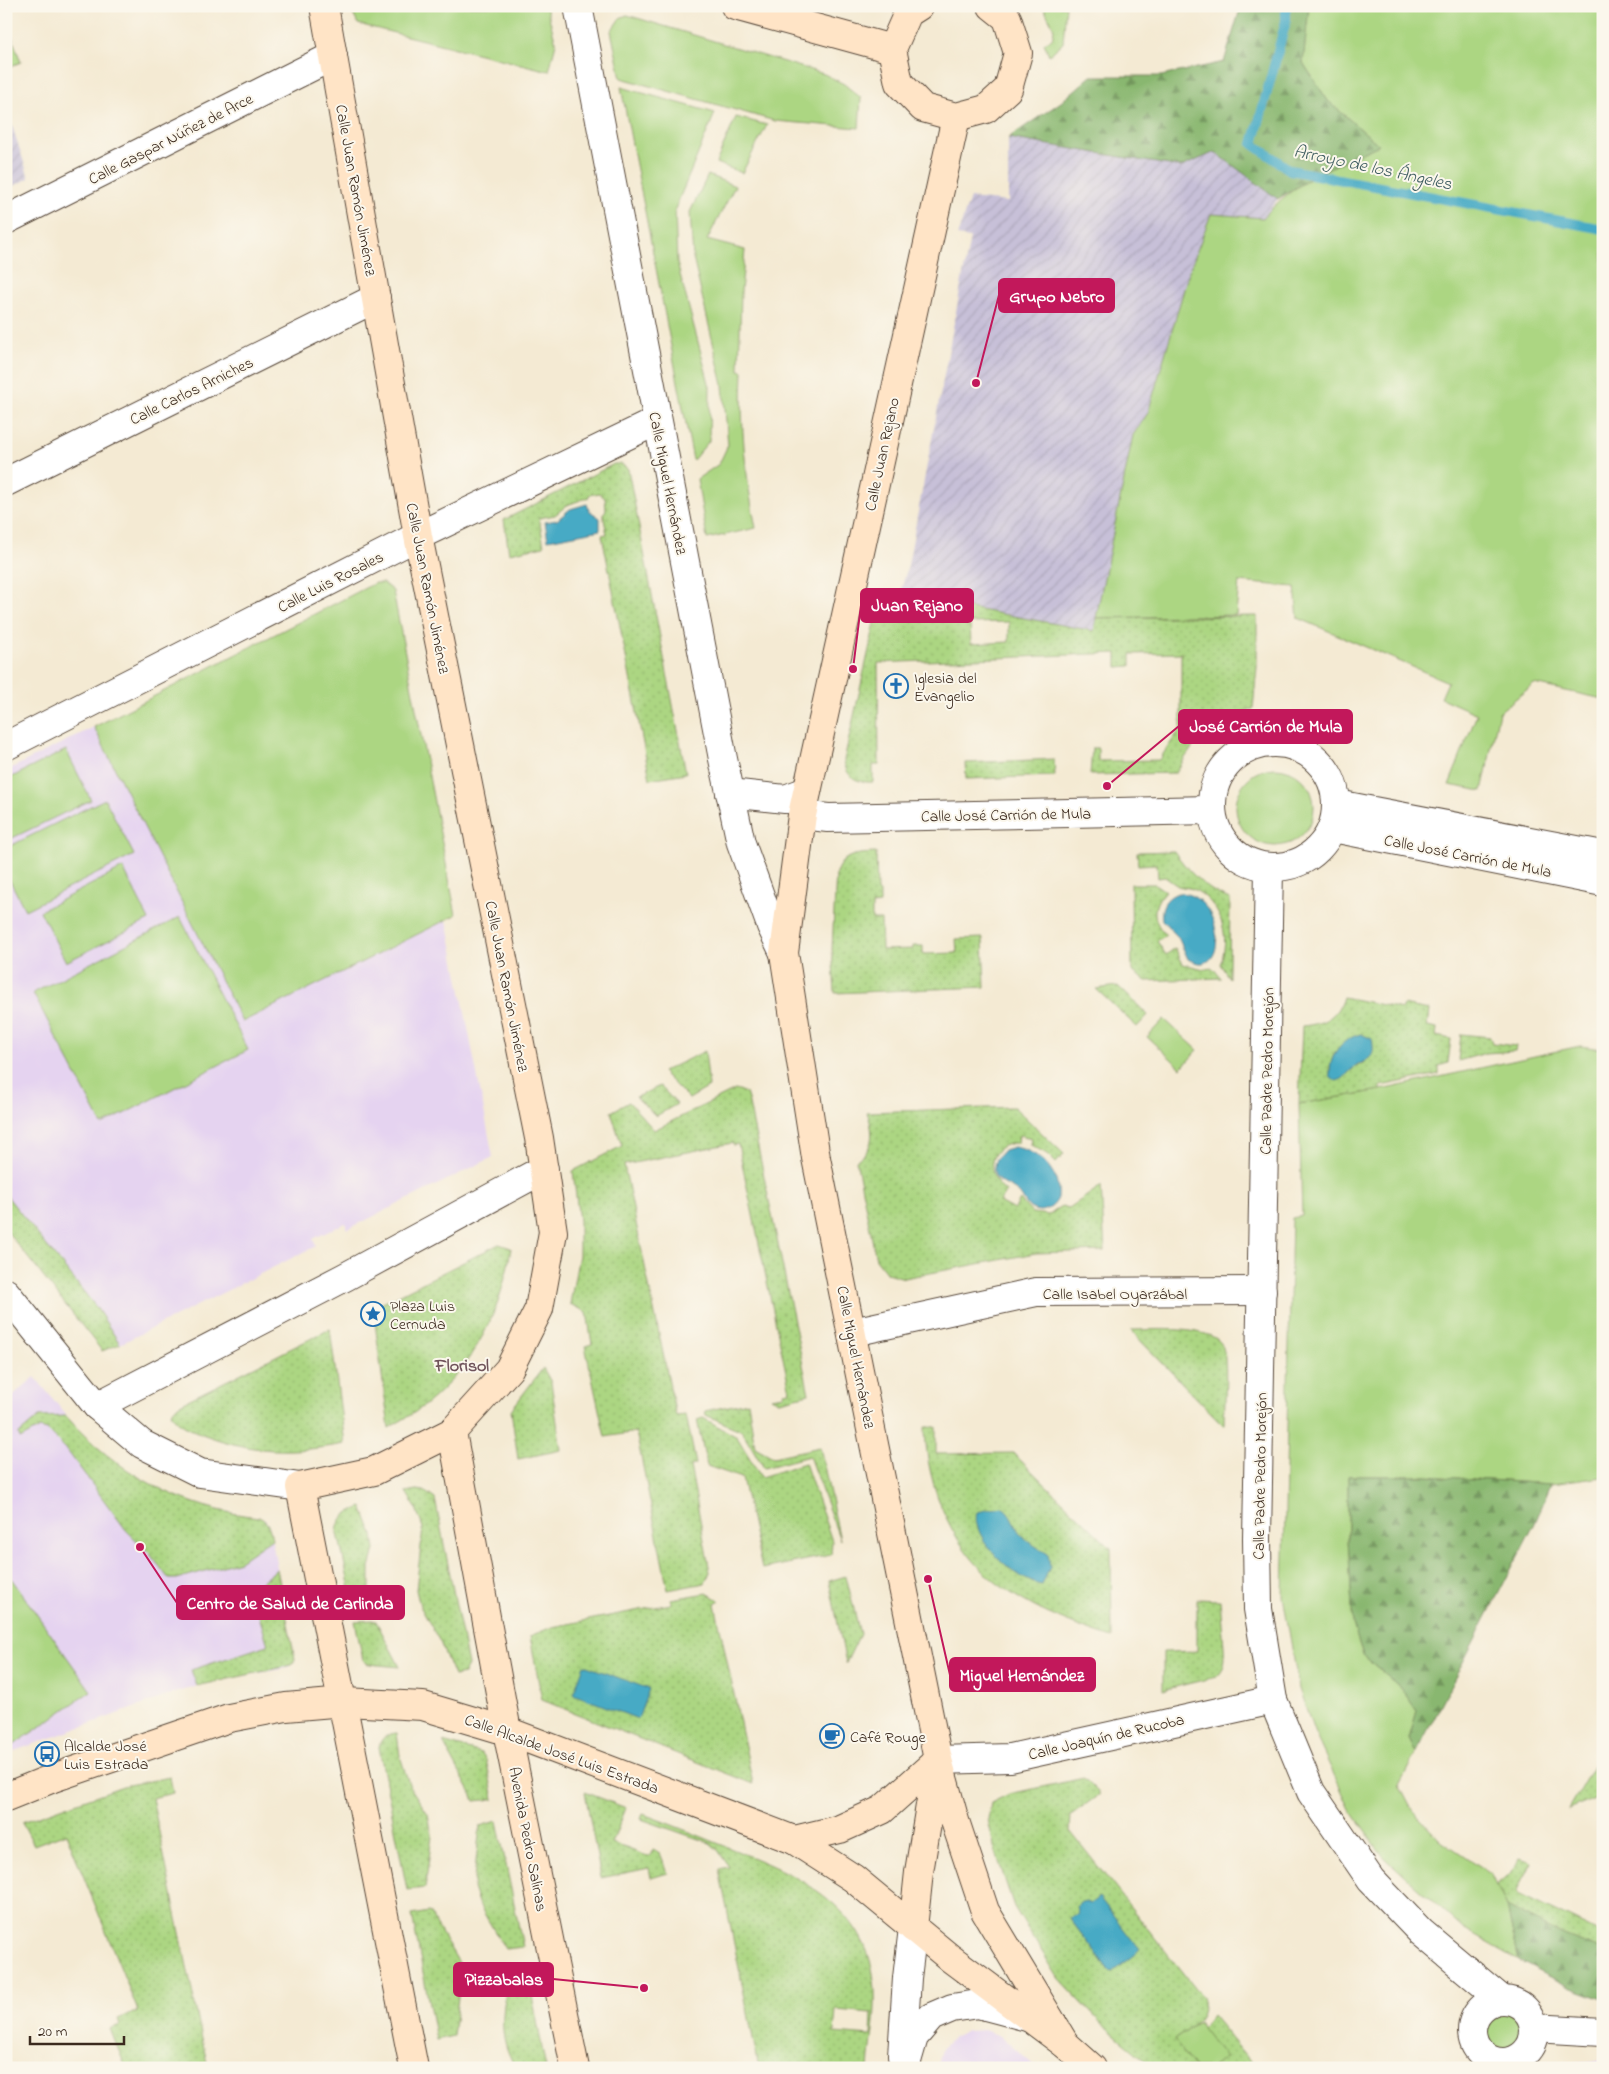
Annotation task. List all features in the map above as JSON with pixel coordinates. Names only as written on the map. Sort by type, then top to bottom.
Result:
[{"type":"street","name":"Calle Juan Ramón Jiménez","points":[[324,6],[418,536],[544,1169]]},
{"type":"street","name":"Calle Miguel Hernández","points":[[578,6],[657,421],[741,844],[771,926],[784,953],[816,1158],[853,1332],[938,1760]]},
{"type":"street","points":[[736,6],[892,49]]},
{"type":"street","points":[[919,6],[908,13],[892,49],[899,82],[923,108],[956,117],[986,109],[1008,89],[1018,53],[1007,18],[992,6]]},
{"type":"street","name":"Calle Gaspar Núñez de Arce","points":[[6,220],[333,56]]},
{"type":"street","name":"Calle Juan Rejano","points":[[805,803],[956,117]]},
{"type":"street","name":"Calle Carlos Arniches","points":[[6,482],[376,298]]},
{"type":"street","name":"Calle Luis Rosales","points":[[6,746],[418,536],[657,421]]},
{"type":"street","points":[[1293,744],[1325,767],[1335,816],[1318,850],[1296,864],[1269,867],[1240,858],[1219,835],[1211,810],[1215,787],[1223,768],[1254,745],[1293,744]]},
{"type":"street","points":[[730,793],[805,803]]},
{"type":"street","name":"Calle Miguel Hernández","points":[[784,953],[805,803]]},
{"type":"street","name":"Calle José Carrión de Mula","points":[[805,803],[828,818],[1211,810]]},
{"type":"street","name":"Calle José Carrión de Mula","points":[[1335,816],[1603,856]]},
{"type":"street","name":"Calle José Carrión de Mula","points":[[1335,816],[1603,882]]},
{"type":"street","name":"Calle Padre Pedro Morejón","points":[[1269,867],[1257,1539],[1258,1609],[1273,1700],[1311,1792],[1371,1880],[1421,1932],[1501,2000]]},
{"type":"street","points":[[6,1293],[97,1406],[142,1444],[200,1473],[300,1487],[374,1472],[452,1432],[509,1369],[539,1309],[553,1232],[544,1169],[345,1277],[97,1406]]},
{"type":"street","name":"Calle Isabel Oyarzábal","points":[[853,1332],[1036,1292],[1262,1291]]},
{"type":"street","name":"Avenida Pedro Salinas","points":[[452,1432],[507,1730],[575,2068]]},
{"type":"street","points":[[300,1487],[344,1702],[414,2068]]},
{"type":"street","name":"Calle Joaquín de Rucoba","points":[[938,1760],[1010,1758],[1273,1700]]},
{"type":"street","name":"Calle Alcalde José Luis Estrada","points":[[6,1797],[53,1778],[229,1718],[286,1707],[344,1702],[423,1706],[507,1730],[794,1840],[853,1878],[913,1928],[1027,2017],[1065,2044],[1092,2068]]},
{"type":"street","points":[[794,1840],[840,1829],[882,1810],[938,1760]]},
{"type":"street","points":[[903,2068],[907,1978],[919,1872],[938,1760]]},
{"type":"street","name":"Calle Alcalde José Luis Estrada","points":[[938,1760],[954,1821],[985,1911],[1065,2044]]},
{"type":"street","points":[[1501,2000],[1523,2007],[1530,2017],[1534,2028],[1532,2043],[1523,2055],[1510,2062],[1491,2065],[1480,2054],[1471,2038],[1473,2020],[1484,2006],[1501,2000]]},
{"type":"street","points":[[903,2068],[914,2037],[931,2017],[952,2008],[978,2004],[1027,2017]]},
{"type":"street","points":[[1534,2028],[1603,2032]]},
{"type":"shaded area","points":[[6,107],[29,178],[6,190]]},
{"type":"shaded area","points":[[1008,138],[1181,167],[1215,152],[1278,199],[1263,218],[1211,215],[1189,272],[1148,413],[1133,435],[1094,631],[900,595],[908,565],[970,238],[957,236],[970,198],[1008,202]]},
{"type":"shaded area","points":[[94,727],[242,1022],[447,920],[493,1157],[348,1229],[345,1223],[313,1239],[316,1246],[120,1344],[96,1307],[6,1195],[6,771]]},
{"type":"shaded area","points":[[35,1377],[79,1431],[115,1463],[134,1475],[161,1490],[202,1506],[265,1520],[269,1526],[295,1659],[292,1665],[288,1668],[215,1681],[178,1692],[6,1754],[6,1401]]},
{"type":"shaded area","points":[[984,2030],[1000,2036],[1037,2068],[937,2068],[942,2049],[951,2039],[967,2031]]},
{"type":"shaded area","points":[[1603,2059],[1603,2068],[1560,2068],[1573,2064]]},
{"type":"green space","points":[[349,6],[546,6],[556,43],[549,71],[358,24]]},
{"type":"green space","points":[[1043,6],[1066,6],[1063,43],[1049,55],[1044,43],[1052,39],[1054,29]]},
{"type":"green space","points":[[1241,6],[1309,6],[1303,63],[1328,101],[1379,145],[1320,172],[1278,199],[1215,152],[1181,167],[1008,138],[1061,102],[1091,76],[1161,76],[1224,62]]},
{"type":"green space","points":[[1309,6],[1603,6],[1603,699],[1534,684],[1499,712],[1482,791],[1449,785],[1477,714],[1441,698],[1448,682],[1298,618],[1295,587],[1239,582],[1236,615],[1096,618],[1133,435],[1148,413],[1189,272],[1211,214],[1263,218],[1288,194],[1316,175],[1379,145],[1328,101],[1303,63]]},
{"type":"green space","points":[[627,15],[824,74],[844,84],[861,98],[859,128],[775,121],[621,78],[611,31],[620,18]]},
{"type":"green space","points":[[6,21],[21,62],[6,68]]},
{"type":"green space","points":[[621,87],[715,113],[675,209],[677,263],[710,387],[709,441],[693,460]]},
{"type":"green space","points":[[736,117],[767,125],[742,173],[716,163]]},
{"type":"green space","points":[[708,175],[735,186],[707,240],[745,250],[741,291],[739,370],[743,371],[742,411],[744,450],[756,528],[707,539],[697,479],[719,464],[728,445],[723,385],[693,258],[690,212]]},
{"type":"green space","points":[[614,464],[621,464],[628,469],[686,773],[650,779],[602,535],[607,534],[603,514],[606,510],[605,498],[599,493],[589,495],[589,497],[567,505],[555,515],[539,518],[544,546],[509,553],[504,520]]},
{"type":"green space","points":[[375,583],[383,583],[393,591],[456,915],[242,1022],[94,727]]},
{"type":"green space","points":[[882,592],[1094,631],[1096,618],[1257,616],[1257,667],[1253,709],[1228,718],[1207,732],[1190,750],[1176,773],[1090,775],[1092,748],[1098,748],[1098,761],[1159,760],[1181,728],[1181,653],[1131,654],[1131,666],[1117,667],[1117,653],[878,663],[879,765],[873,765],[873,782],[853,778],[847,771],[844,760]],"holes":[[[1009,622],[1009,642],[971,644],[970,623]]]},
{"type":"green space","points":[[66,750],[91,800],[6,841],[6,780]]},
{"type":"green space","points":[[1054,759],[1055,776],[966,779],[965,763]]},
{"type":"green space","points":[[1275,768],[1290,771],[1303,779],[1311,792],[1314,807],[1311,822],[1303,835],[1290,843],[1275,846],[1260,843],[1247,835],[1239,822],[1236,807],[1239,792],[1247,779],[1260,771]]},
{"type":"green space","points":[[105,799],[134,855],[25,910],[6,873],[6,848]]},
{"type":"green space","points":[[1174,851],[1185,866],[1205,886],[1230,899],[1229,978],[1220,964],[1225,944],[1224,933],[1222,923],[1213,905],[1206,897],[1195,890],[1178,886],[1165,877],[1158,878],[1157,864],[1138,865],[1137,852]]},
{"type":"green space","points":[[876,853],[877,892],[880,892],[880,904],[872,905],[872,920],[881,920],[882,950],[913,949],[913,946],[923,946],[923,954],[957,953],[956,939],[983,938],[985,987],[835,993],[832,949],[836,873],[839,866],[847,858],[857,854]]},
{"type":"green space","points":[[123,868],[149,920],[66,962],[40,911]]},
{"type":"green space","points":[[1131,884],[1155,884],[1165,891],[1157,902],[1155,913],[1161,930],[1166,935],[1157,941],[1166,955],[1175,948],[1183,964],[1204,969],[1213,968],[1221,978],[1146,981],[1132,971]]},
{"type":"green space","points":[[180,917],[248,1050],[102,1125],[33,993]]},
{"type":"green space","points":[[1118,986],[1148,1015],[1137,1027],[1096,989]]},
{"type":"green space","points":[[1343,997],[1402,1009],[1403,1005],[1429,1010],[1427,1026],[1437,1028],[1436,1036],[1451,1039],[1448,1063],[1439,1066],[1439,1074],[1381,1086],[1381,1090],[1299,1104],[1302,1026],[1316,1024],[1328,1019]],"holes":[[[1335,1052],[1365,1062],[1348,1073],[1330,1076],[1330,1066]]]},
{"type":"green space","points":[[1164,1019],[1198,1050],[1181,1068],[1147,1037]]},
{"type":"green space","points":[[1461,1034],[1490,1037],[1492,1043],[1516,1046],[1515,1051],[1486,1053],[1458,1061]]},
{"type":"green space","points":[[1580,1046],[1603,1049],[1603,1477],[1551,1484],[1426,1476],[1348,1476],[1348,1538],[1353,1625],[1363,1655],[1401,1688],[1417,1711],[1409,1738],[1416,1753],[1399,1785],[1412,1810],[1441,1840],[1492,1875],[1507,1907],[1519,1961],[1463,1929],[1383,1856],[1350,1809],[1315,1734],[1299,1689],[1283,1596],[1292,1218],[1302,1216],[1299,1104],[1381,1090]]},
{"type":"green space","points":[[705,1051],[709,1087],[689,1099],[662,1072]]},
{"type":"green space","points":[[660,1086],[677,1104],[656,1116],[636,1097]]},
{"type":"green space","points":[[735,1090],[746,1093],[748,1099],[809,1394],[779,1401],[771,1397],[784,1395],[784,1392],[790,1391],[738,1144],[733,1145],[732,1143],[624,1165],[676,1416],[686,1415],[696,1464],[690,1466],[710,1572],[705,1583],[668,1590],[636,1432],[605,1437],[585,1346],[592,1344],[587,1312],[570,1304],[579,1255],[579,1221],[573,1171],[622,1146],[611,1112],[629,1102],[654,1130]]},
{"type":"green space","points":[[1014,1107],[1064,1154],[1056,1163],[1047,1154],[1031,1145],[1032,1138],[1019,1135],[1018,1143],[1008,1144],[1000,1148],[992,1161],[994,1177],[1006,1192],[999,1202],[1014,1210],[1020,1200],[1032,1213],[1049,1215],[1062,1206],[1069,1208],[1101,1186],[1105,1251],[1036,1253],[904,1278],[887,1273],[876,1259],[856,1160],[867,1151],[870,1145],[872,1133],[867,1112]]},
{"type":"green space","points":[[6,1195],[96,1307],[120,1344],[102,1351],[6,1230]]},
{"type":"green space","points":[[499,1244],[511,1248],[507,1271],[493,1315],[483,1335],[458,1373],[442,1390],[421,1408],[389,1428],[373,1308]]},
{"type":"green space","points":[[330,1329],[345,1444],[291,1450],[258,1449],[241,1446],[190,1429],[177,1421],[171,1413],[178,1405]]},
{"type":"green space","points":[[1166,1329],[1194,1331],[1216,1339],[1222,1345],[1226,1384],[1224,1426],[1130,1330]]},
{"type":"green space","points":[[543,1368],[551,1382],[561,1450],[518,1459],[511,1410]]},
{"type":"green space","points":[[748,1402],[755,1447],[773,1457],[820,1447],[840,1540],[809,1456],[764,1468],[742,1431],[706,1415],[705,1411]]},
{"type":"green space","points":[[66,1416],[85,1436],[129,1471],[178,1497],[231,1513],[259,1517],[270,1529],[272,1539],[240,1561],[177,1579],[169,1579],[150,1554],[126,1530],[66,1449],[47,1430],[40,1428],[20,1439],[19,1434],[39,1417]]},
{"type":"green space","points":[[703,1418],[737,1437],[761,1477],[805,1463],[832,1541],[831,1555],[762,1569],[742,1478],[707,1466],[697,1420]]},
{"type":"green space","points":[[925,1427],[936,1427],[936,1454],[1013,1453],[1111,1548],[1112,1638],[1072,1624],[1020,1599],[989,1577],[973,1560],[947,1520],[938,1497],[931,1474]]},
{"type":"green space","points":[[1348,1476],[1426,1476],[1551,1484],[1535,1523],[1416,1753],[1409,1738],[1417,1711],[1401,1688],[1363,1655],[1353,1625],[1348,1538]]},
{"type":"green space","points":[[424,1491],[435,1499],[468,1665],[464,1674],[454,1676],[440,1642],[420,1606],[416,1590],[423,1528],[416,1508],[406,1492]]},
{"type":"green space","points":[[362,1507],[373,1535],[375,1550],[370,1567],[370,1593],[352,1598],[337,1529],[341,1520],[346,1515]]},
{"type":"green space","points":[[277,1569],[295,1659],[292,1665],[197,1686],[191,1670],[268,1645],[251,1590]]},
{"type":"green space","points":[[6,1571],[91,1691],[11,1747],[6,1740]]},
{"type":"green space","points":[[846,1576],[860,1634],[846,1663],[829,1581]]},
{"type":"green space","points":[[707,1593],[720,1601],[715,1604],[753,1784],[542,1700],[530,1636],[552,1627],[671,1604],[671,1599]]},
{"type":"green space","points":[[1197,1599],[1220,1600],[1225,1658],[1223,1669],[1216,1677],[1163,1690],[1163,1652],[1197,1651]]},
{"type":"green space","points":[[355,1621],[376,1621],[400,1667],[368,1664],[363,1660]]},
{"type":"green space","points":[[397,1733],[400,1756],[410,1787],[428,1814],[432,1836],[425,1888],[407,1890],[379,1747],[385,1737]]},
{"type":"green space","points":[[443,1742],[481,1753],[486,1760],[494,1799],[475,1801]]},
{"type":"green space","points":[[1598,1758],[1603,1760],[1603,1786],[1598,1798],[1568,1810]]},
{"type":"green space","points":[[170,1777],[173,1793],[152,1798],[208,2068],[126,2068],[110,2029],[120,2025],[118,2019],[138,2011],[66,1833],[34,1845],[22,1822],[123,1786]]},
{"type":"green space","points":[[1084,1778],[1100,1794],[1071,1815],[1070,1831],[1202,1997],[1203,2004],[1200,2017],[1174,2040],[1194,2068],[1154,2068],[1101,2023],[1059,1979],[1014,1907],[994,1847],[988,1819],[991,1803],[1009,1794]],"holes":[[[1078,1913],[1111,1973],[1070,1919]]]},
{"type":"green space","points":[[585,1792],[626,1808],[612,1843],[650,1857],[653,1850],[660,1853],[668,1873],[651,1878],[649,1868],[601,1878]]},
{"type":"green space","points":[[643,1814],[779,1869],[823,1895],[842,1912],[857,1931],[868,1954],[874,1980],[875,2013],[869,2068],[759,2068],[719,1869],[729,1867],[718,1850],[710,1843],[641,1819]],"holes":[[[836,2010],[872,2013],[871,2036],[834,2033]]]},
{"type":"green space","points":[[497,1821],[523,1947],[505,1949],[478,1903],[473,1888],[480,1826]]},
{"type":"green space","points":[[1519,1858],[1531,1862],[1516,1893],[1603,1935],[1603,1950],[1564,1935],[1507,1907],[1497,1885],[1512,1872]]},
{"type":"green space","points":[[1507,1907],[1564,1935],[1603,1950],[1603,1999],[1572,1988],[1519,1961]]},
{"type":"green space","points":[[429,1912],[459,1963],[461,1974],[453,2036],[436,2040],[412,1915]]},
{"type":"green space","points":[[527,1969],[546,2068],[516,2068],[505,2044],[503,2010],[509,1972]]},
{"type":"green space","points":[[1507,2010],[1515,2013],[1521,2019],[1524,2031],[1521,2043],[1515,2049],[1499,2052],[1491,2049],[1485,2043],[1482,2027],[1485,2019],[1491,2013]]},
{"type":"green space","points":[[1212,2015],[1256,2068],[1212,2068],[1225,2058],[1202,2028]]},
{"type":"green space","points":[[1198,2022],[1226,2058],[1212,2068],[1194,2068],[1174,2040]]},
{"type":"water","points":[[587,504],[590,511],[600,518],[600,530],[548,540],[545,522],[557,520],[570,509]]},
{"type":"water","points":[[1178,893],[1194,897],[1205,907],[1213,920],[1216,949],[1211,959],[1202,963],[1188,959],[1178,937],[1162,920],[1163,906],[1170,897]]},
{"type":"water","points":[[1361,1034],[1372,1039],[1372,1054],[1342,1079],[1336,1081],[1330,1076],[1334,1055],[1342,1044]]},
{"type":"water","points":[[1014,1147],[1023,1149],[1040,1158],[1052,1171],[1058,1188],[1058,1198],[1053,1206],[1037,1211],[1029,1207],[1020,1194],[996,1178],[994,1167],[996,1159],[1004,1150]]},
{"type":"water","points":[[1002,1507],[1008,1512],[1023,1536],[1048,1554],[1050,1567],[1042,1585],[1021,1576],[1009,1567],[988,1546],[980,1534],[977,1512]]},
{"type":"water","points":[[584,1665],[649,1689],[638,1719],[573,1694]]},
{"type":"water","points":[[1099,1897],[1140,1950],[1111,1973],[1070,1919],[1078,1913],[1076,1907],[1079,1903],[1085,1901],[1090,1904]]},
{"type":"waterway","name":"Arroyo de los Ángeles","points":[[1286,6],[1286,21],[1253,144],[1290,170],[1603,229]]},
{"type":"place","name":"Grupo Nebro","points":[[976,383]]},
{"type":"place","name":"Juan Rejano","points":[[853,669]]},
{"type":"place","name":"Iglesia del Evangelio","points":[[896,686]]},
{"type":"place","name":"José Carrión de Mula","points":[[1107,786]]},
{"type":"place","name":"Plaza Luis Cernuda","points":[[373,1314]]},
{"type":"place","name":"Centro de Salud de Carlinda","points":[[140,1547]]},
{"type":"place","name":"Miguel Hernández","points":[[928,1579]]},
{"type":"place","name":"Café Rouge","points":[[832,1736]]},
{"type":"place","name":"Alcalde José Luis Estrada","points":[[47,1754]]},
{"type":"place","name":"Pizzabalas","points":[[644,1988]]},
{"type":"district","name":"Florisol","points":[[462,1365]]}]
